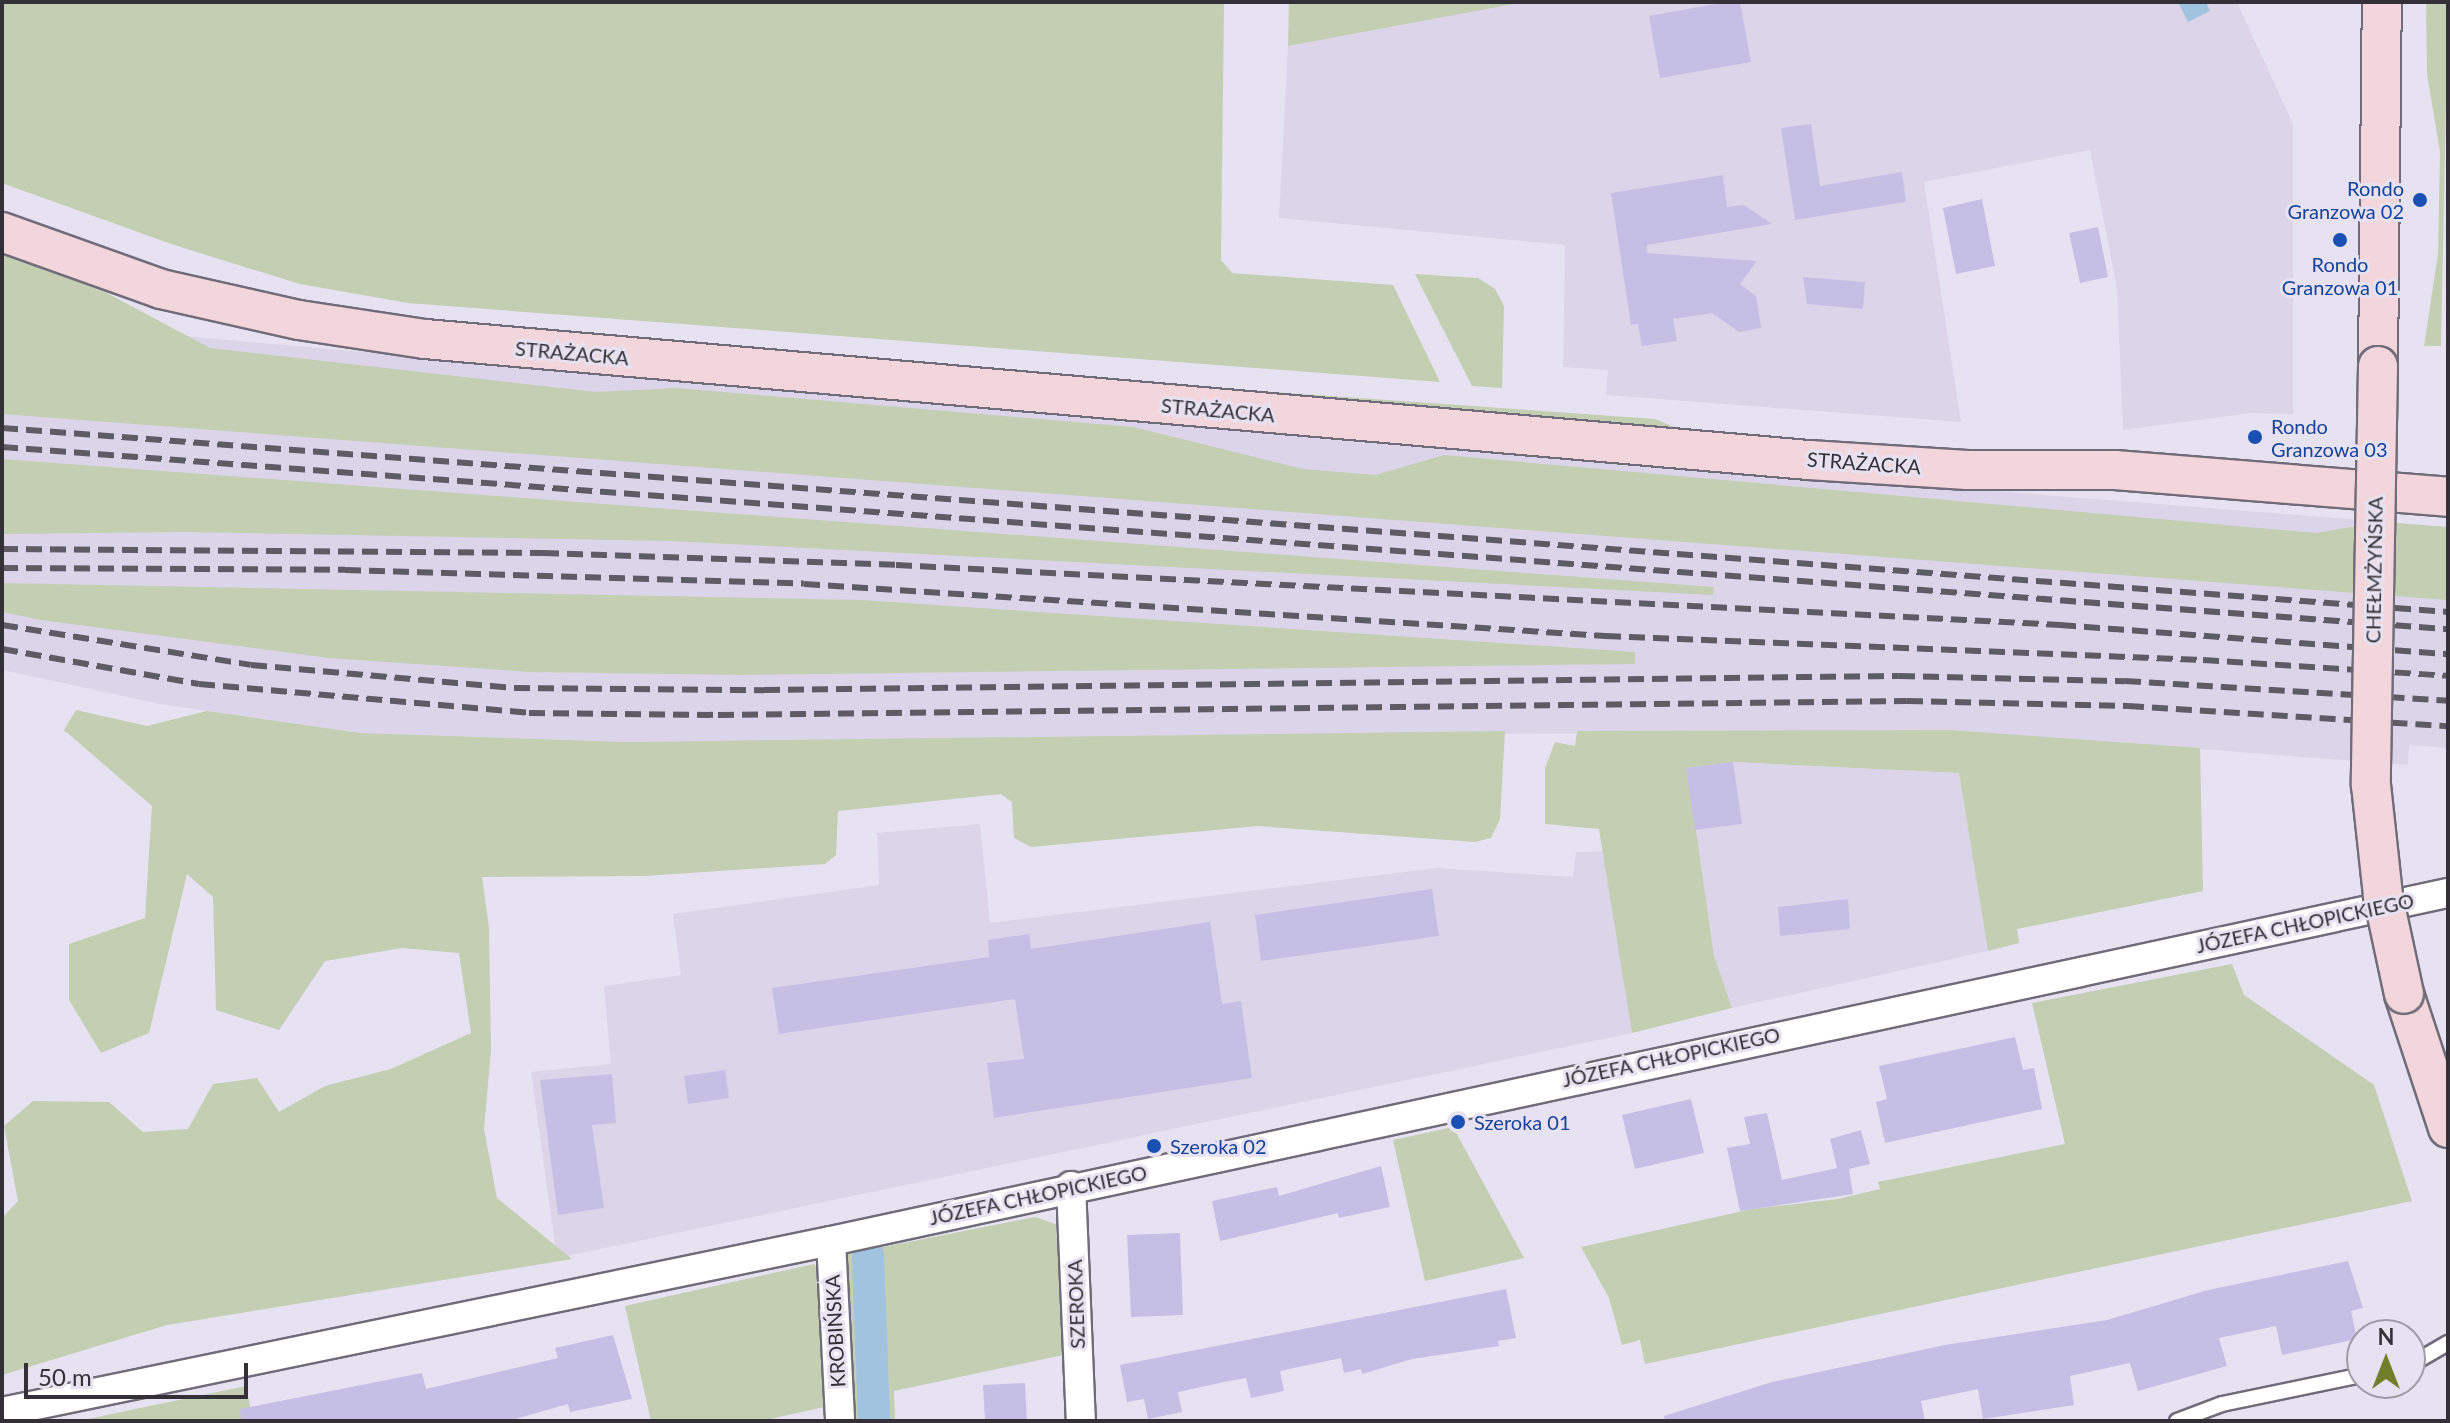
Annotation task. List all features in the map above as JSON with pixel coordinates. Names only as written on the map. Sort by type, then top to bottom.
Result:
[{"type":"main road","name":"CHEŁMŻYŃSKA","points":[[2382,2],[2371,785],[2381,885],[2404,994],[2448,1128]]},
{"type":"main road","name":"STRAŻACKA","points":[[2,232],[161,289],[299,320],[425,339],[1809,460],[1967,470],[2115,470],[2448,497]]},
{"type":"street","name":"JÓZEFA CHŁOPICKIEGO","points":[[2,1412],[831,1241],[1071,1186],[2448,893]]},
{"type":"street","name":"SZEROKA","points":[[1071,1186],[1081,1421]]},
{"type":"street","name":"KROBIŃSKA","points":[[831,1241],[840,1421]]},
{"type":"lane","points":[[2426,1356],[2448,1343]]},
{"type":"lane","points":[[2177,1421],[2222,1404],[2346,1378]]},
{"type":"shaded area","points":[[1525,2],[2237,2],[2293,124],[2293,414],[2251,413],[2123,430],[2117,289],[2090,150],[1924,182],[1961,422],[1606,395],[1608,370],[1563,367],[1565,245],[1279,218],[1288,46]]},
{"type":"shaded area","points":[[2,320],[1418,445],[2448,527],[2448,748],[2409,745],[2408,765],[1950,730],[628,742],[360,733],[160,704],[2,670]]},
{"type":"shaded area","points":[[1733,762],[1959,773],[1988,951],[1732,1008],[1714,956],[1686,768]]},
{"type":"shaded area","points":[[980,824],[990,923],[1437,868],[1573,877],[1576,852],[1607,851],[1632,1033],[557,1258],[531,1072],[611,1064],[604,986],[681,975],[673,914],[879,885],[877,833]]},
{"type":"green space","points":[[2,2],[1224,2],[1221,260],[1232,273],[1393,285],[1440,382],[408,303],[300,284],[174,245],[2,183]]},
{"type":"green space","points":[[1289,2],[1525,2],[1288,46]]},
{"type":"green space","points":[[2426,2],[2448,2],[2441,346],[2424,346],[2438,254],[2440,152],[2427,74]]},
{"type":"green space","points":[[2,253],[105,292],[210,348],[596,392],[677,388],[1133,427],[1303,469],[1376,475],[1444,455],[2316,533],[2381,522],[2448,527],[2448,600],[2,414]]},
{"type":"green space","points":[[1415,274],[1478,278],[1495,289],[1504,306],[1502,388],[1472,386]]},
{"type":"green space","points":[[950,369],[1655,419],[1682,430]]},
{"type":"green space","points":[[2,459],[1714,587],[1713,595],[670,541],[185,532],[2,534]]},
{"type":"green space","points":[[2,583],[861,600],[1635,652],[1635,664],[741,675],[530,672],[329,658],[41,620],[2,612]]},
{"type":"green space","points":[[76,710],[147,726],[207,711],[360,733],[628,742],[1505,731],[1500,819],[1491,838],[1475,842],[1258,826],[1031,847],[1014,838],[1012,802],[1001,794],[838,811],[836,855],[825,864],[644,876],[482,877],[489,928],[491,1050],[484,1129],[497,1198],[572,1259],[167,1325],[2,1375],[2,1218],[18,1201],[4,1126],[33,1101],[109,1102],[143,1132],[188,1129],[213,1084],[257,1078],[279,1112],[325,1086],[391,1069],[471,1033],[459,953],[402,948],[325,961],[279,1030],[216,1010],[213,897],[187,874],[149,1033],[101,1053],[69,1000],[69,944],[145,918],[152,806],[64,730]]},
{"type":"green space","points":[[1950,730],[2200,748],[2203,891],[2017,929],[2019,943],[1988,951],[1959,773],[1734,762],[1687,768],[1714,956],[1732,1008],[1632,1033],[1599,829],[1545,824],[1545,768],[1555,742],[1575,746],[1577,731]]},
{"type":"green space","points":[[2232,964],[2244,995],[2374,1085],[2412,1201],[1645,1364],[1640,1340],[1622,1345],[1609,1298],[1581,1247],[1752,1209],[1838,1199],[1880,1189],[1878,1182],[2065,1144],[2032,1003]]},
{"type":"green space","points":[[1453,1127],[1524,1258],[1425,1281],[1393,1140]]},
{"type":"green space","points":[[1035,1217],[1058,1225],[1063,1355],[894,1391],[895,1421],[851,1421],[843,1255]]},
{"type":"green space","points":[[814,1264],[819,1270],[824,1407],[761,1421],[651,1421],[625,1306]]},
{"type":"green space","points":[[246,1386],[253,1421],[78,1421]]},
{"type":"water","points":[[2178,2],[2206,2],[2210,11],[2188,22]]},
{"type":"building","points":[[1740,2],[1751,62],[1660,78],[1649,16]]},
{"type":"building","points":[[1811,124],[1820,186],[1902,172],[1906,202],[1795,220],[1781,128]]},
{"type":"building","points":[[1723,175],[1727,207],[1744,205],[1772,224],[1647,245],[1647,253],[1757,261],[1740,284],[1756,296],[1761,328],[1739,332],[1712,313],[1673,319],[1677,341],[1642,346],[1638,324],[1631,325],[1611,193]]},
{"type":"building","points":[[1982,199],[1995,266],[1956,274],[1943,208]]},
{"type":"building","points":[[2098,227],[2108,277],[2080,283],[2069,233]]},
{"type":"building","points":[[1803,277],[1865,282],[1863,309],[1807,304]]},
{"type":"building","points":[[1733,762],[1742,824],[1695,830],[1686,768]]},
{"type":"building","points":[[1432,889],[1439,936],[1261,961],[1255,915]]},
{"type":"building","points":[[1848,899],[1850,929],[1780,936],[1778,907]]},
{"type":"building","points":[[1210,922],[1222,1004],[1241,1001],[1252,1078],[994,1118],[987,1063],[1024,1059],[1015,999],[779,1034],[772,988],[989,957],[988,940],[1029,934],[1031,949]]},
{"type":"building","points":[[2015,1037],[2023,1070],[2034,1068],[2042,1109],[1885,1143],[1876,1102],[1887,1099],[1879,1066]]},
{"type":"building","points":[[725,1070],[729,1098],[688,1104],[684,1076]]},
{"type":"building","points":[[612,1074],[616,1123],[592,1125],[604,1208],[558,1215],[540,1080]]},
{"type":"building","points":[[1691,1099],[1704,1153],[1635,1169],[1622,1115]]},
{"type":"building","points":[[1767,1113],[1782,1180],[1837,1168],[1830,1139],[1861,1130],[1870,1164],[1849,1169],[1853,1194],[1740,1211],[1727,1148],[1750,1144],[1744,1117]]},
{"type":"building","points":[[1381,1166],[1390,1207],[1339,1218],[1338,1213],[1220,1241],[1212,1201],[1277,1187],[1279,1196]]},
{"type":"building","points":[[1180,1233],[1183,1315],[1131,1317],[1127,1235]]},
{"type":"building","points":[[2348,1261],[2363,1308],[2351,1311],[2353,1319],[2346,1319],[2346,1341],[2282,1355],[2276,1326],[2219,1338],[2227,1366],[2138,1391],[2130,1363],[2070,1376],[2074,1405],[1983,1419],[1978,1389],[1921,1401],[1925,1421],[1665,1421],[1664,1416],[1772,1382],[1945,1345],[2107,1320],[2208,1290]]},
{"type":"building","points":[[1506,1289],[1516,1338],[1498,1341],[1499,1346],[1412,1359],[1362,1374],[1361,1369],[1344,1373],[1341,1358],[1280,1371],[1284,1391],[1251,1398],[1246,1378],[1229,1381],[1178,1392],[1182,1412],[1148,1419],[1144,1399],[1127,1402],[1120,1365]]},
{"type":"building","points":[[613,1335],[632,1399],[570,1412],[568,1404],[508,1421],[241,1421],[240,1409],[422,1373],[426,1389],[558,1358],[555,1348]]},
{"type":"building","points":[[1025,1383],[1027,1421],[985,1421],[983,1385]]},
{"type":"waterway","points":[[868,1256],[874,1421]]},
{"type":"railway","points":[[2,428],[2448,612]]},
{"type":"railway","points":[[2,447],[2448,629]]},
{"type":"railway","points":[[2,549],[543,553],[896,565],[2060,625],[2448,654]]},
{"type":"railway","points":[[2,568],[345,570],[804,584],[1605,636],[2203,660],[2448,676]]},
{"type":"railway","points":[[2,625],[251,665],[514,688],[764,690],[1899,676],[2125,681],[2448,701]]},
{"type":"railway","points":[[2,649],[199,684],[529,713],[718,715],[1907,701],[2128,706],[2448,726]]},
{"type":"place","name":"Rondo Granzowa 02","points":[[2420,200]]},
{"type":"place","name":"Rondo Granzowa 01","points":[[2340,240]]},
{"type":"place","name":"Rondo Granzowa 03","points":[[2255,437]]},
{"type":"place","name":"Szeroka 01","points":[[1458,1122]]},
{"type":"place","name":"Szeroka 02","points":[[1154,1146]]}]
